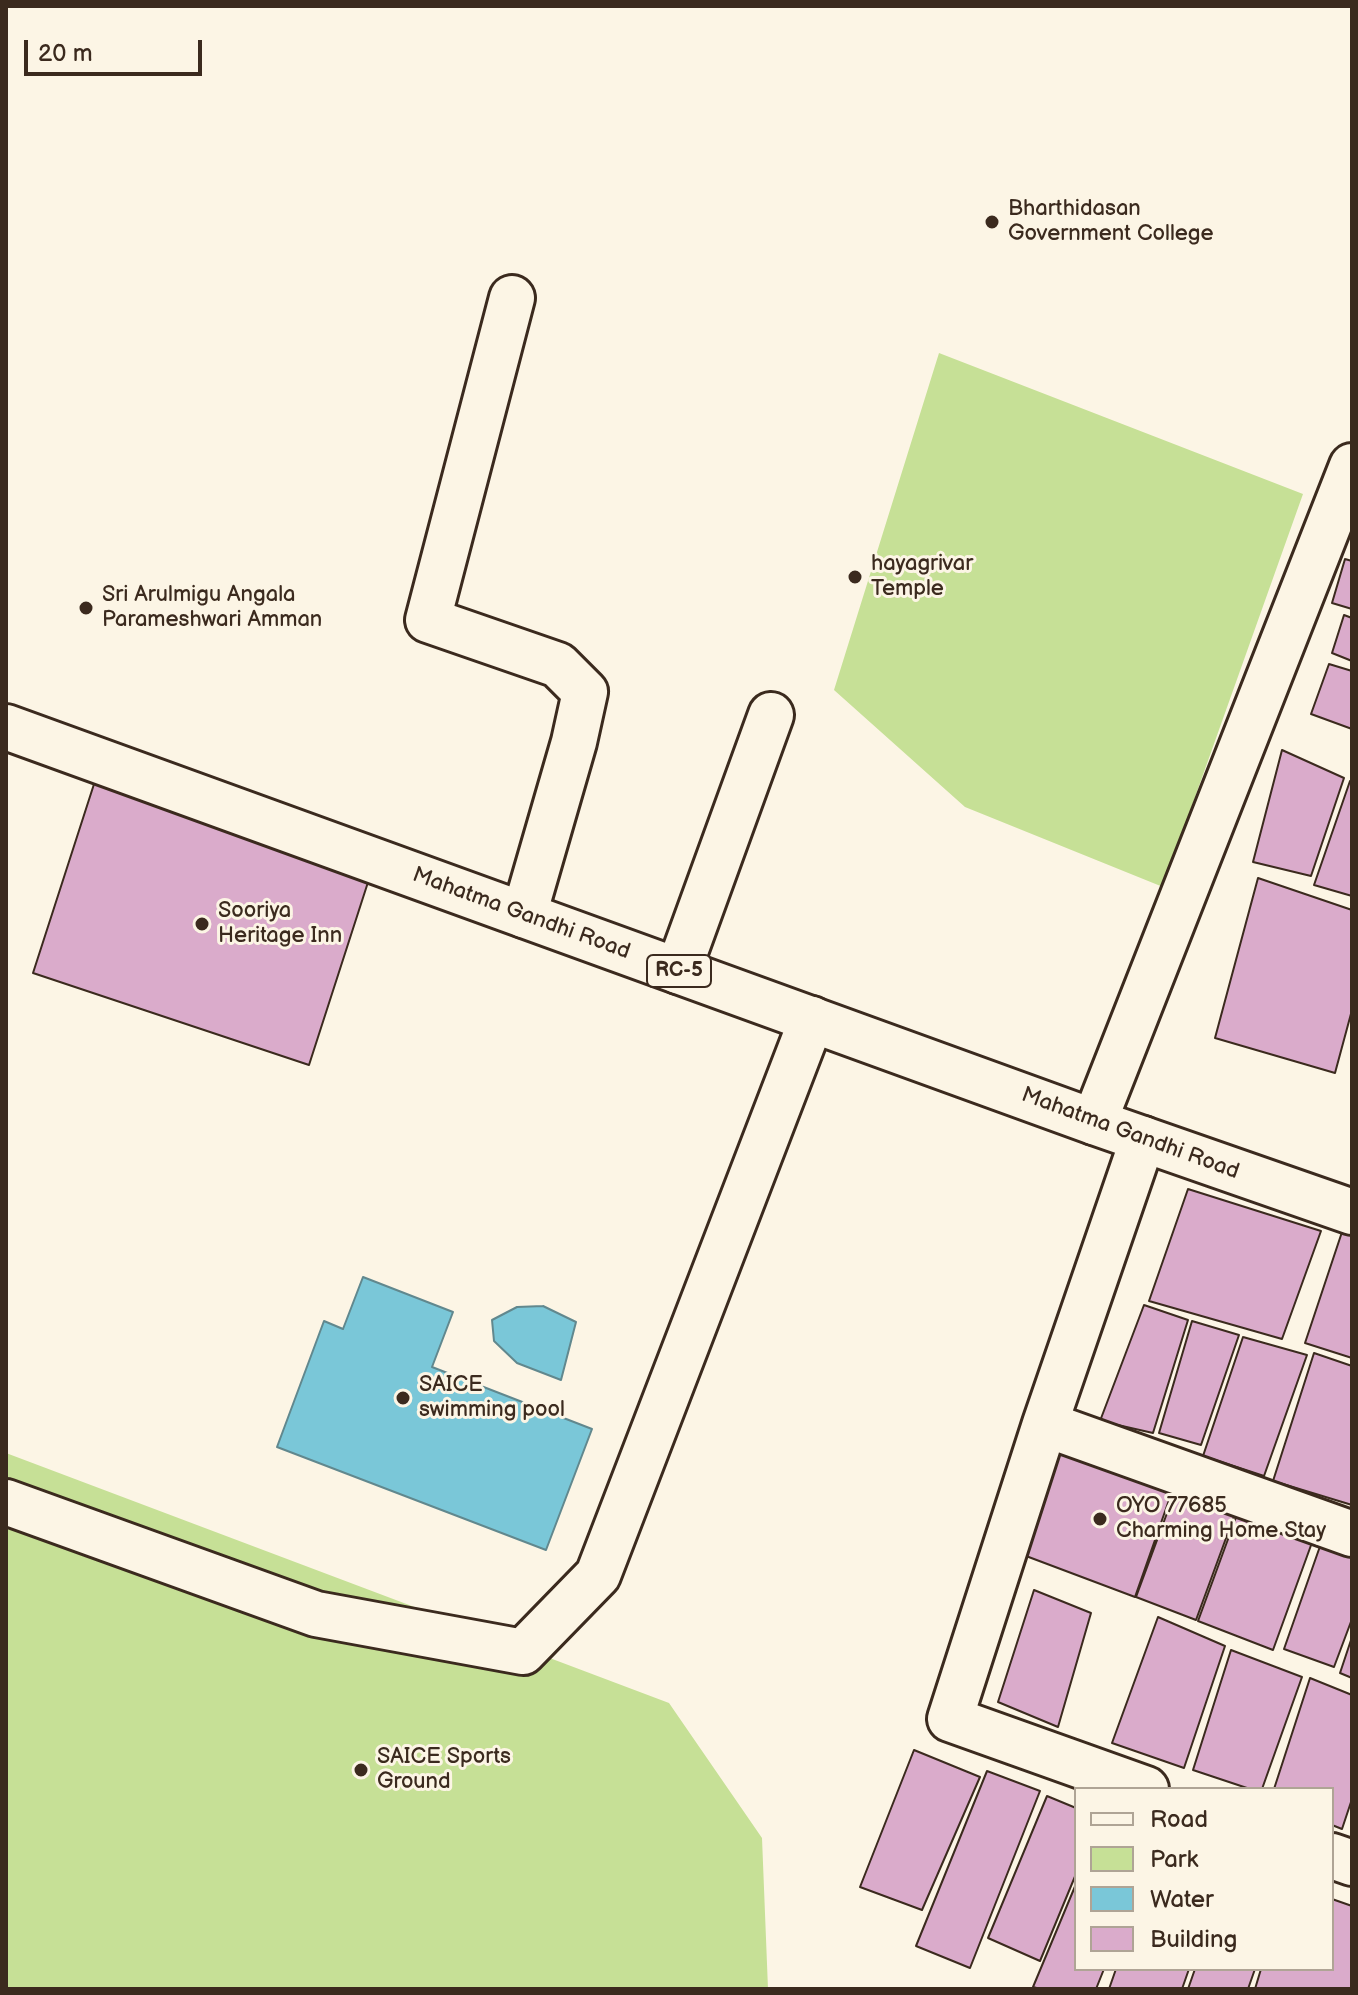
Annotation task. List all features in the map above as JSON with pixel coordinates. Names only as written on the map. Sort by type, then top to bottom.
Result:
[{"type":"street","points":[[512,298],[428,620],[558,665],[585,692],[574,742],[524,915]]},
{"type":"street","points":[[1094,1122],[1352,466]]},
{"type":"street","points":[[678,971],[771,715]]},
{"type":"street","name":"Mahatma Gandhi Road","points":[[6,727],[1094,1122],[1352,1212]]},
{"type":"street","points":[[6,1502],[316,1614],[523,1652],[598,1575],[812,1019]]},
{"type":"street","points":[[1140,1787],[950,1719],[1045,1424],[1143,1139]]},
{"type":"street","points":[[1045,1424],[1352,1534]]},
{"type":"green space","points":[[939,353],[1303,494],[1163,887],[965,807],[834,690]]},
{"type":"green space","name":"SAICE Sports Ground","points":[[6,1453],[669,1703],[762,1838],[768,1989],[6,1989]]},
{"type":"water","name":"SAICE swimming pool","points":[[363,1277],[453,1312],[432,1367],[592,1429],[546,1550],[277,1447],[324,1321],[343,1329]]},
{"type":"water","points":[[543,1306],[576,1322],[561,1380],[517,1363],[494,1341],[492,1320],[517,1307]]},
{"type":"building","points":[[1345,559],[1352,561],[1352,609],[1332,603]]},
{"type":"building","points":[[1344,615],[1352,618],[1352,661],[1332,653]]},
{"type":"building","points":[[1329,664],[1352,671],[1352,729],[1311,714]]},
{"type":"building","points":[[1282,750],[1344,778],[1311,876],[1253,862]]},
{"type":"building","name":"Sooriya Heritage Inn","points":[[95,781],[370,876],[309,1065],[33,973]]},
{"type":"building","points":[[1352,781],[1352,896],[1314,885]]},
{"type":"building","points":[[1258,878],[1352,910],[1352,1010],[1335,1073],[1215,1038]]},
{"type":"building","points":[[1188,1189],[1321,1231],[1282,1339],[1149,1301]]},
{"type":"building","points":[[1344,1226],[1352,1229],[1352,1358],[1305,1343]]},
{"type":"building","points":[[1144,1305],[1188,1320],[1153,1433],[1100,1421]]},
{"type":"building","points":[[1192,1321],[1239,1335],[1201,1445],[1159,1433]]},
{"type":"building","points":[[1243,1337],[1307,1355],[1264,1476],[1203,1456]]},
{"type":"building","points":[[1314,1353],[1352,1366],[1352,1505],[1273,1481]]},
{"type":"building","name":"OYO 77685 Charming Home Stay","points":[[1063,1439],[1175,1483],[1135,1597],[1026,1556]]},
{"type":"building","points":[[1180,1478],[1240,1500],[1196,1620],[1136,1597]]},
{"type":"building","points":[[1242,1501],[1318,1526],[1273,1650],[1198,1621]]},
{"type":"building","points":[[1325,1532],[1352,1541],[1352,1619],[1334,1667],[1284,1649]]},
{"type":"building","points":[[1034,1590],[1091,1613],[1058,1727],[998,1702]]},
{"type":"building","points":[[1158,1617],[1225,1646],[1184,1768],[1112,1743]]},
{"type":"building","points":[[1352,1637],[1352,1678],[1340,1673]]},
{"type":"building","points":[[1231,1650],[1302,1677],[1263,1787],[1244,1787],[1193,1770]]},
{"type":"building","points":[[1310,1678],[1352,1695],[1352,1799],[1342,1829],[1334,1826],[1334,1787],[1275,1787]]},
{"type":"building","points":[[914,1750],[980,1777],[922,1910],[860,1887]]},
{"type":"building","points":[[987,1771],[1040,1791],[970,1968],[916,1946]]},
{"type":"building","points":[[1047,1796],[1074,1807],[1074,1879],[1040,1961],[988,1938]]},
{"type":"building","points":[[1074,1889],[1074,1971],[1103,1971],[1096,1989],[1033,1987]]},
{"type":"building","points":[[1334,1900],[1352,1906],[1352,1989],[1255,1989],[1260,1971],[1334,1971]]},
{"type":"building","points":[[1115,1971],[1188,1971],[1182,1989],[1109,1989]]},
{"type":"building","points":[[1194,1971],[1254,1971],[1248,1989],[1188,1989]]},
{"type":"place","name":"Bharthidasan Government College","points":[[992,222]]},
{"type":"place","name":"hayagrivar Temple","points":[[855,577]]},
{"type":"place","name":"Sri Arulmigu Angala Parameshwari Amman","points":[[86,608]]},
{"type":"place","name":"Sooriya Heritage Inn","points":[[202,924]]},
{"type":"place","name":"SAICE swimming pool","points":[[403,1398]]},
{"type":"place","name":"OYO 77685 Charming Home Stay","points":[[1100,1519]]},
{"type":"place","name":"SAICE Sports Ground","points":[[361,1770]]}]
